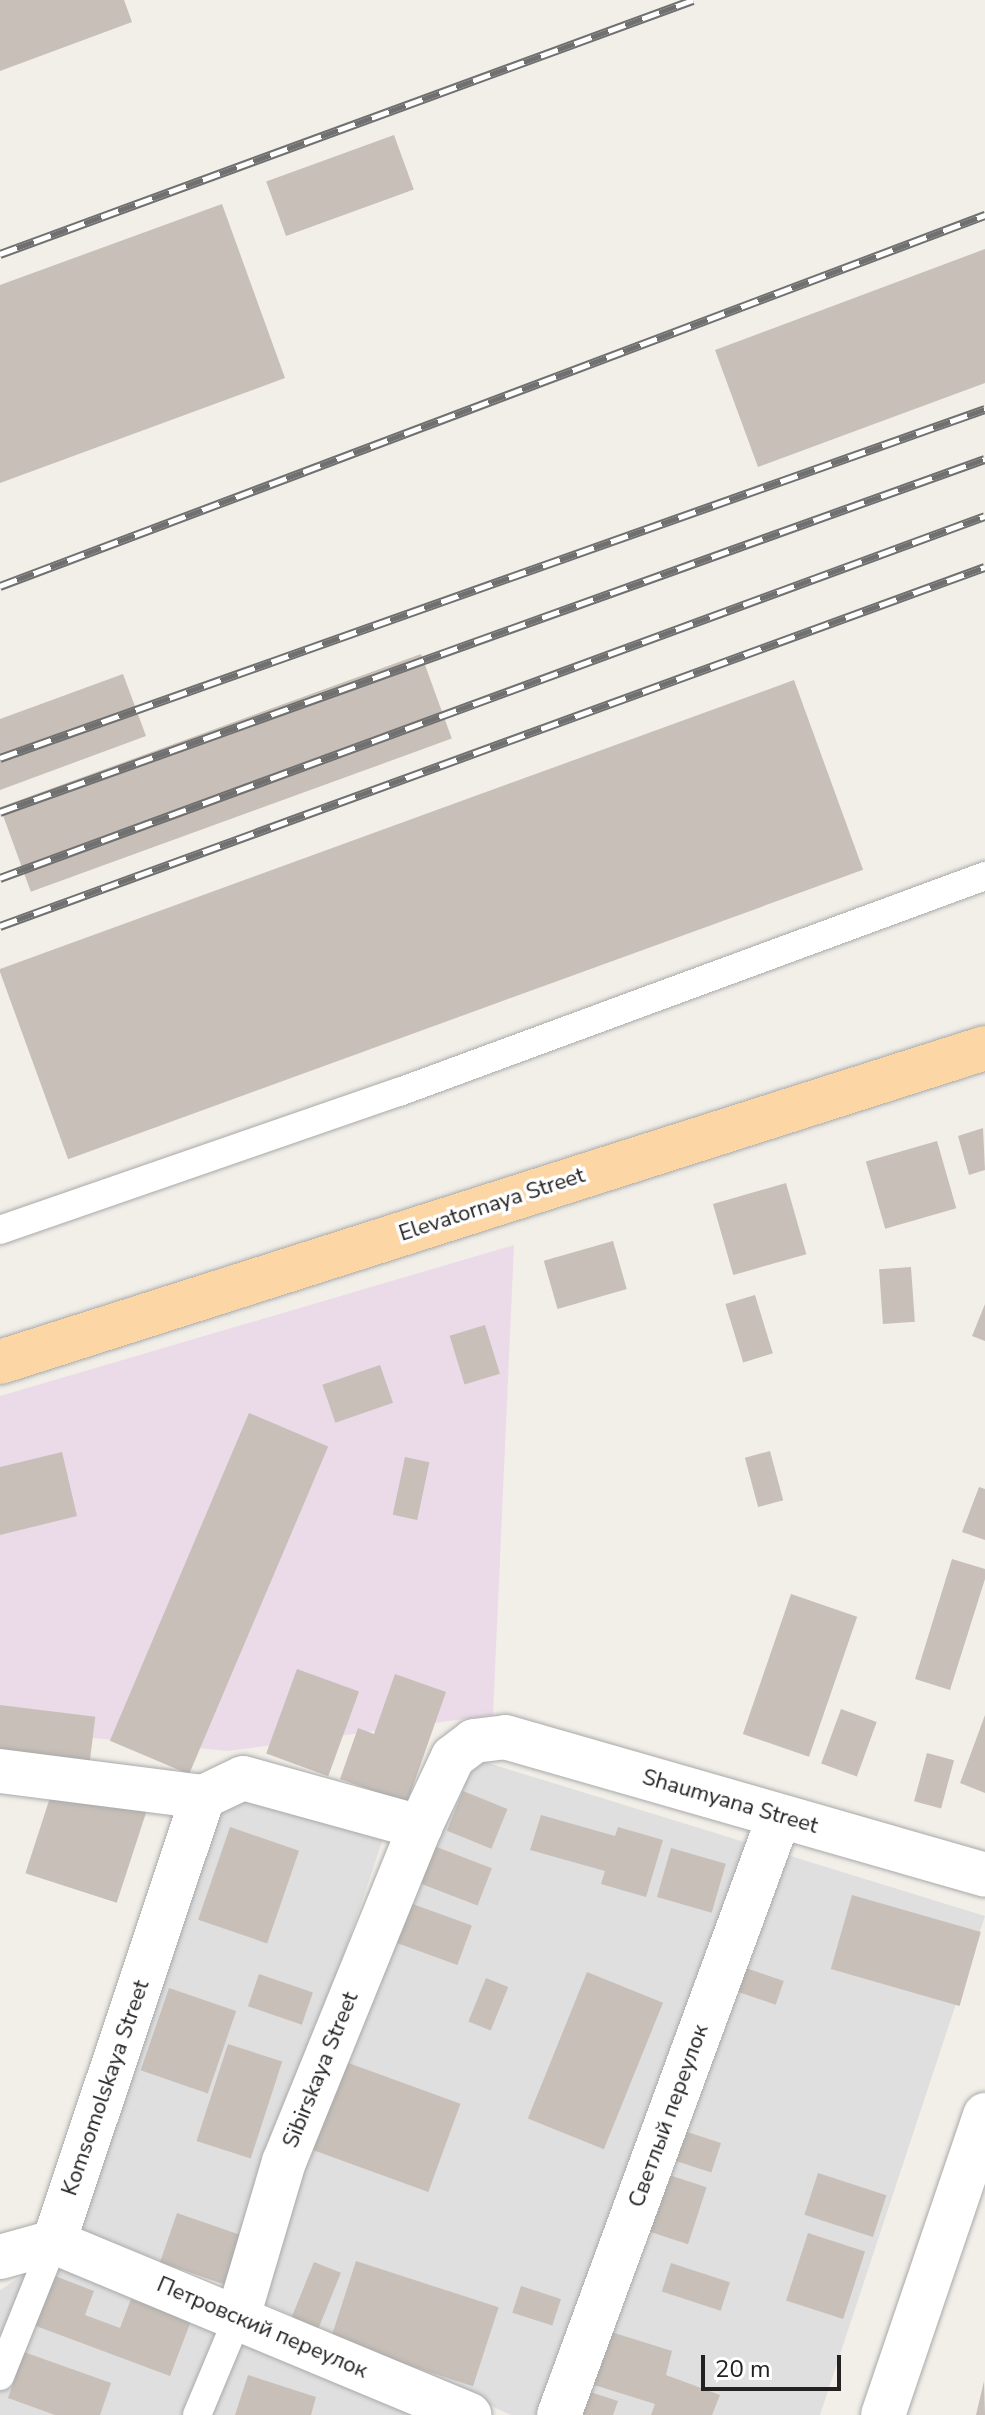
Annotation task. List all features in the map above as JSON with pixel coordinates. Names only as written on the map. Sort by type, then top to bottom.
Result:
[{"type":"main road","name":"Elevatornaya Street","points":[[0,1362],[985,1048]]},
{"type":"street","name":"Shaumyana Street","points":[[474,1741],[505,1737],[985,1875]]},
{"type":"street","name":"Sibirskaya Street","points":[[238,2317],[284,2162],[420,1827],[453,1757],[474,1741]]},
{"type":"street","points":[[0,1771],[203,1797],[243,1778],[420,1827]]},
{"type":"street","name":"Komsomolskaya Street","points":[[54,2242],[203,1797]]},
{"type":"street","name":"Светлый переулок","points":[[559,2415],[779,1817]]},
{"type":"street","points":[[883,2415],[985,2115]]},
{"type":"street","points":[[0,2257],[54,2242]]},
{"type":"street","name":"Петровский переулок","points":[[54,2242],[469,2415]]},
{"type":"lane","points":[[0,1230],[399,1092],[985,876]]},
{"type":"lane","name":"Komsomolskaya Street","points":[[0,2376],[54,2242]]},
{"type":"lane","name":"Sibirskaya Street","points":[[197,2415],[238,2317]]},
{"type":"shaded area","points":[[514,1245],[493,1715],[228,1751],[0,1729],[0,1396]]},
{"type":"shaded area","points":[[475,1759],[985,1916],[820,2415],[511,2415],[255,2299],[442,1804]]},
{"type":"shaded area","points":[[236,1792],[383,1839],[231,2288],[75,2228],[208,1806]]},
{"type":"shaded area","points":[[64,2267],[412,2415],[0,2415],[0,2290],[23,2275]]},
{"type":"building","points":[[0,0],[124,0],[132,22],[0,71]]},
{"type":"building","points":[[394,135],[414,190],[286,236],[266,182]]},
{"type":"building","points":[[222,204],[285,378],[0,483],[0,285]]},
{"type":"building","points":[[985,249],[985,383],[758,467],[715,350]]},
{"type":"building","points":[[421,654],[452,739],[31,892],[0,807]]},
{"type":"building","points":[[123,674],[146,736],[0,790],[0,719]]},
{"type":"building","points":[[794,680],[863,870],[68,1159],[0,969]]},
{"type":"building","points":[[983,1128],[985,1170],[969,1175],[958,1136]]},
{"type":"building","points":[[937,1141],[956,1208],[885,1229],[866,1161]]},
{"type":"building","points":[[786,1183],[806,1254],[733,1275],[713,1204]]},
{"type":"building","points":[[613,1241],[627,1289],[558,1309],[544,1261]]},
{"type":"building","points":[[911,1267],[915,1322],[883,1324],[879,1269]]},
{"type":"building","points":[[755,1295],[773,1353],[743,1362],[725,1304]]},
{"type":"building","points":[[985,1304],[985,1341],[972,1336]]},
{"type":"building","points":[[485,1325],[500,1374],[465,1385],[450,1336]]},
{"type":"building","points":[[380,1365],[393,1403],[335,1423],[322,1385]]},
{"type":"building","points":[[249,1413],[328,1447],[189,1774],[110,1741]]},
{"type":"building","points":[[770,1451],[783,1500],[758,1507],[745,1458]]},
{"type":"building","points":[[62,1452],[77,1516],[0,1535],[0,1467]]},
{"type":"building","points":[[405,1457],[429,1462],[417,1520],[393,1515]]},
{"type":"building","points":[[979,1487],[985,1489],[985,1540],[962,1532]]},
{"type":"building","points":[[952,1559],[985,1569],[985,1579],[950,1690],[915,1679]]},
{"type":"building","points":[[791,1594],[857,1617],[809,1757],[743,1734]]},
{"type":"building","points":[[297,1669],[359,1692],[328,1776],[266,1754]]},
{"type":"building","points":[[395,1674],[446,1692],[407,1803],[340,1779],[358,1728],[374,1734]]},
{"type":"building","points":[[0,1705],[95,1717],[90,1761],[0,1750]]},
{"type":"building","points":[[841,1709],[877,1722],[857,1776],[821,1764]]},
{"type":"building","points":[[985,1715],[985,1793],[960,1783]]},
{"type":"building","points":[[927,1753],[954,1760],[941,1809],[914,1801]]},
{"type":"building","points":[[56,1779],[147,1809],[117,1903],[25,1873]]},
{"type":"building","points":[[463,1791],[508,1809],[491,1849],[447,1831]]},
{"type":"building","points":[[541,1815],[615,1836],[618,1827],[663,1840],[646,1897],[601,1884],[605,1871],[530,1850]]},
{"type":"building","points":[[230,1827],[299,1851],[267,1943],[198,1920]]},
{"type":"building","points":[[434,1846],[492,1868],[478,1906],[420,1883]]},
{"type":"building","points":[[671,1848],[726,1864],[712,1913],[657,1897]]},
{"type":"building","points":[[852,1895],[981,1932],[960,2006],[831,1969]]},
{"type":"building","points":[[407,1902],[472,1926],[457,1965],[393,1941]]},
{"type":"building","points":[[746,1968],[784,1981],[776,2005],[738,1992]]},
{"type":"building","points":[[587,1972],[663,2003],[604,2149],[528,2118]]},
{"type":"building","points":[[259,1974],[313,1993],[302,2025],[248,2006]]},
{"type":"building","points":[[486,1978],[508,1987],[491,2031],[468,2022]]},
{"type":"building","points":[[169,1988],[236,2011],[208,2093],[141,2070]]},
{"type":"building","points":[[228,2044],[282,2062],[251,2159],[196,2141]]},
{"type":"building","points":[[343,2061],[460,2104],[428,2192],[311,2149]]},
{"type":"building","points":[[681,2130],[721,2143],[711,2172],[671,2159]]},
{"type":"building","points":[[660,2172],[707,2187],[688,2244],[641,2229]]},
{"type":"building","points":[[818,2173],[886,2195],[873,2237],[804,2215]]},
{"type":"building","points":[[177,2213],[241,2235],[224,2284],[160,2262]]},
{"type":"building","points":[[808,2233],[865,2252],[843,2319],[786,2301]]},
{"type":"building","points":[[356,2261],[499,2307],[473,2386],[330,2340]]},
{"type":"building","points":[[314,2262],[341,2273],[317,2332],[290,2321]]},
{"type":"building","points":[[671,2263],[730,2282],[721,2311],[662,2292]]},
{"type":"building","points":[[47,2273],[94,2291],[85,2315],[120,2328],[131,2299],[191,2321],[170,2376],[28,2323]]},
{"type":"building","points":[[521,2286],[561,2299],[552,2326],[512,2313]]},
{"type":"building","points":[[608,2331],[672,2351],[666,2375],[720,2395],[712,2415],[651,2415],[655,2404],[591,2384]]},
{"type":"building","points":[[24,2352],[111,2383],[100,2415],[55,2415],[8,2398]]},
{"type":"building","points":[[248,2375],[316,2397],[311,2415],[235,2415]]},
{"type":"building","points":[[984,2381],[985,2415],[976,2415]]},
{"type":"building","points":[[587,2391],[618,2401],[613,2415],[579,2415]]},
{"type":"railway","points":[[0,254],[693,0]]},
{"type":"railway","points":[[0,586],[985,215]]},
{"type":"railway","points":[[0,758],[985,409]]},
{"type":"railway","points":[[0,812],[985,459]]},
{"type":"railway","points":[[0,878],[985,516]]},
{"type":"railway","points":[[0,926],[985,567]]}]
